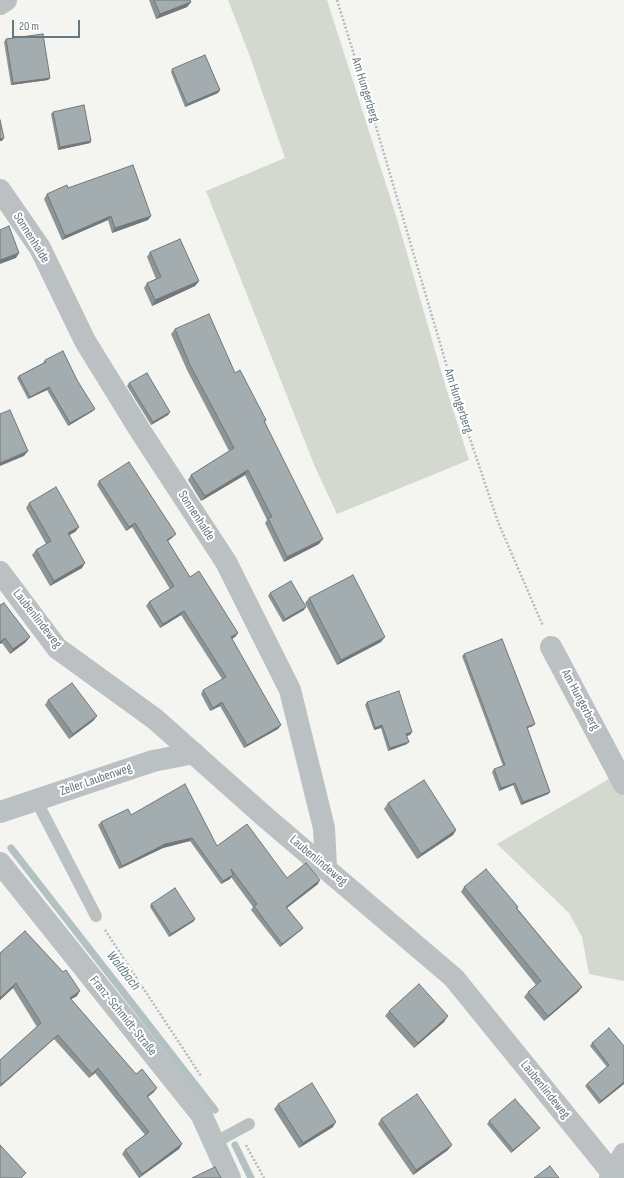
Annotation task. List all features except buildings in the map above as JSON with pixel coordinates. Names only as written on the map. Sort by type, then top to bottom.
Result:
[{"type":"street","points":[[0,4],[6,0]]},
{"type":"street","name":"Sonnenhalde","points":[[0,190],[40,248],[85,341],[137,425],[226,562],[290,690],[324,828],[326,868]]},
{"type":"street","name":"Laubenlindeweg","points":[[0,572],[57,648],[155,719],[454,978],[613,1177]]},
{"type":"street","name":"Am Hungerberg","points":[[551,647],[624,784]]},
{"type":"street","name":"Zeller Laubenweg","points":[[0,812],[153,761],[194,753]]},
{"type":"street","name":"Franz-Schmidt-Straße","points":[[0,864],[201,1114],[230,1178]]},
{"type":"street","points":[[613,1177],[624,1154]]},
{"type":"lane","points":[[36,800],[96,916]]},
{"type":"lane","points":[[214,1143],[249,1124]]},
{"type":"path","name":"Am Hungerberg","points":[[337,0],[455,394],[498,522],[551,647]]},
{"type":"path","points":[[96,916],[203,1078]]},
{"type":"path","points":[[237,1130],[264,1178]]},
{"type":"shaded area","points":[[228,0],[327,0],[398,222],[443,378],[469,460],[337,514],[315,467],[206,191],[285,158],[249,54]]},
{"type":"shaded area","points":[[614,776],[624,796],[624,981],[589,974],[582,937],[569,913],[497,844]]},
{"type":"waterway","name":"Waldbach","points":[[11,848],[215,1110]]},
{"type":"waterway","points":[[235,1145],[251,1178]]}]
